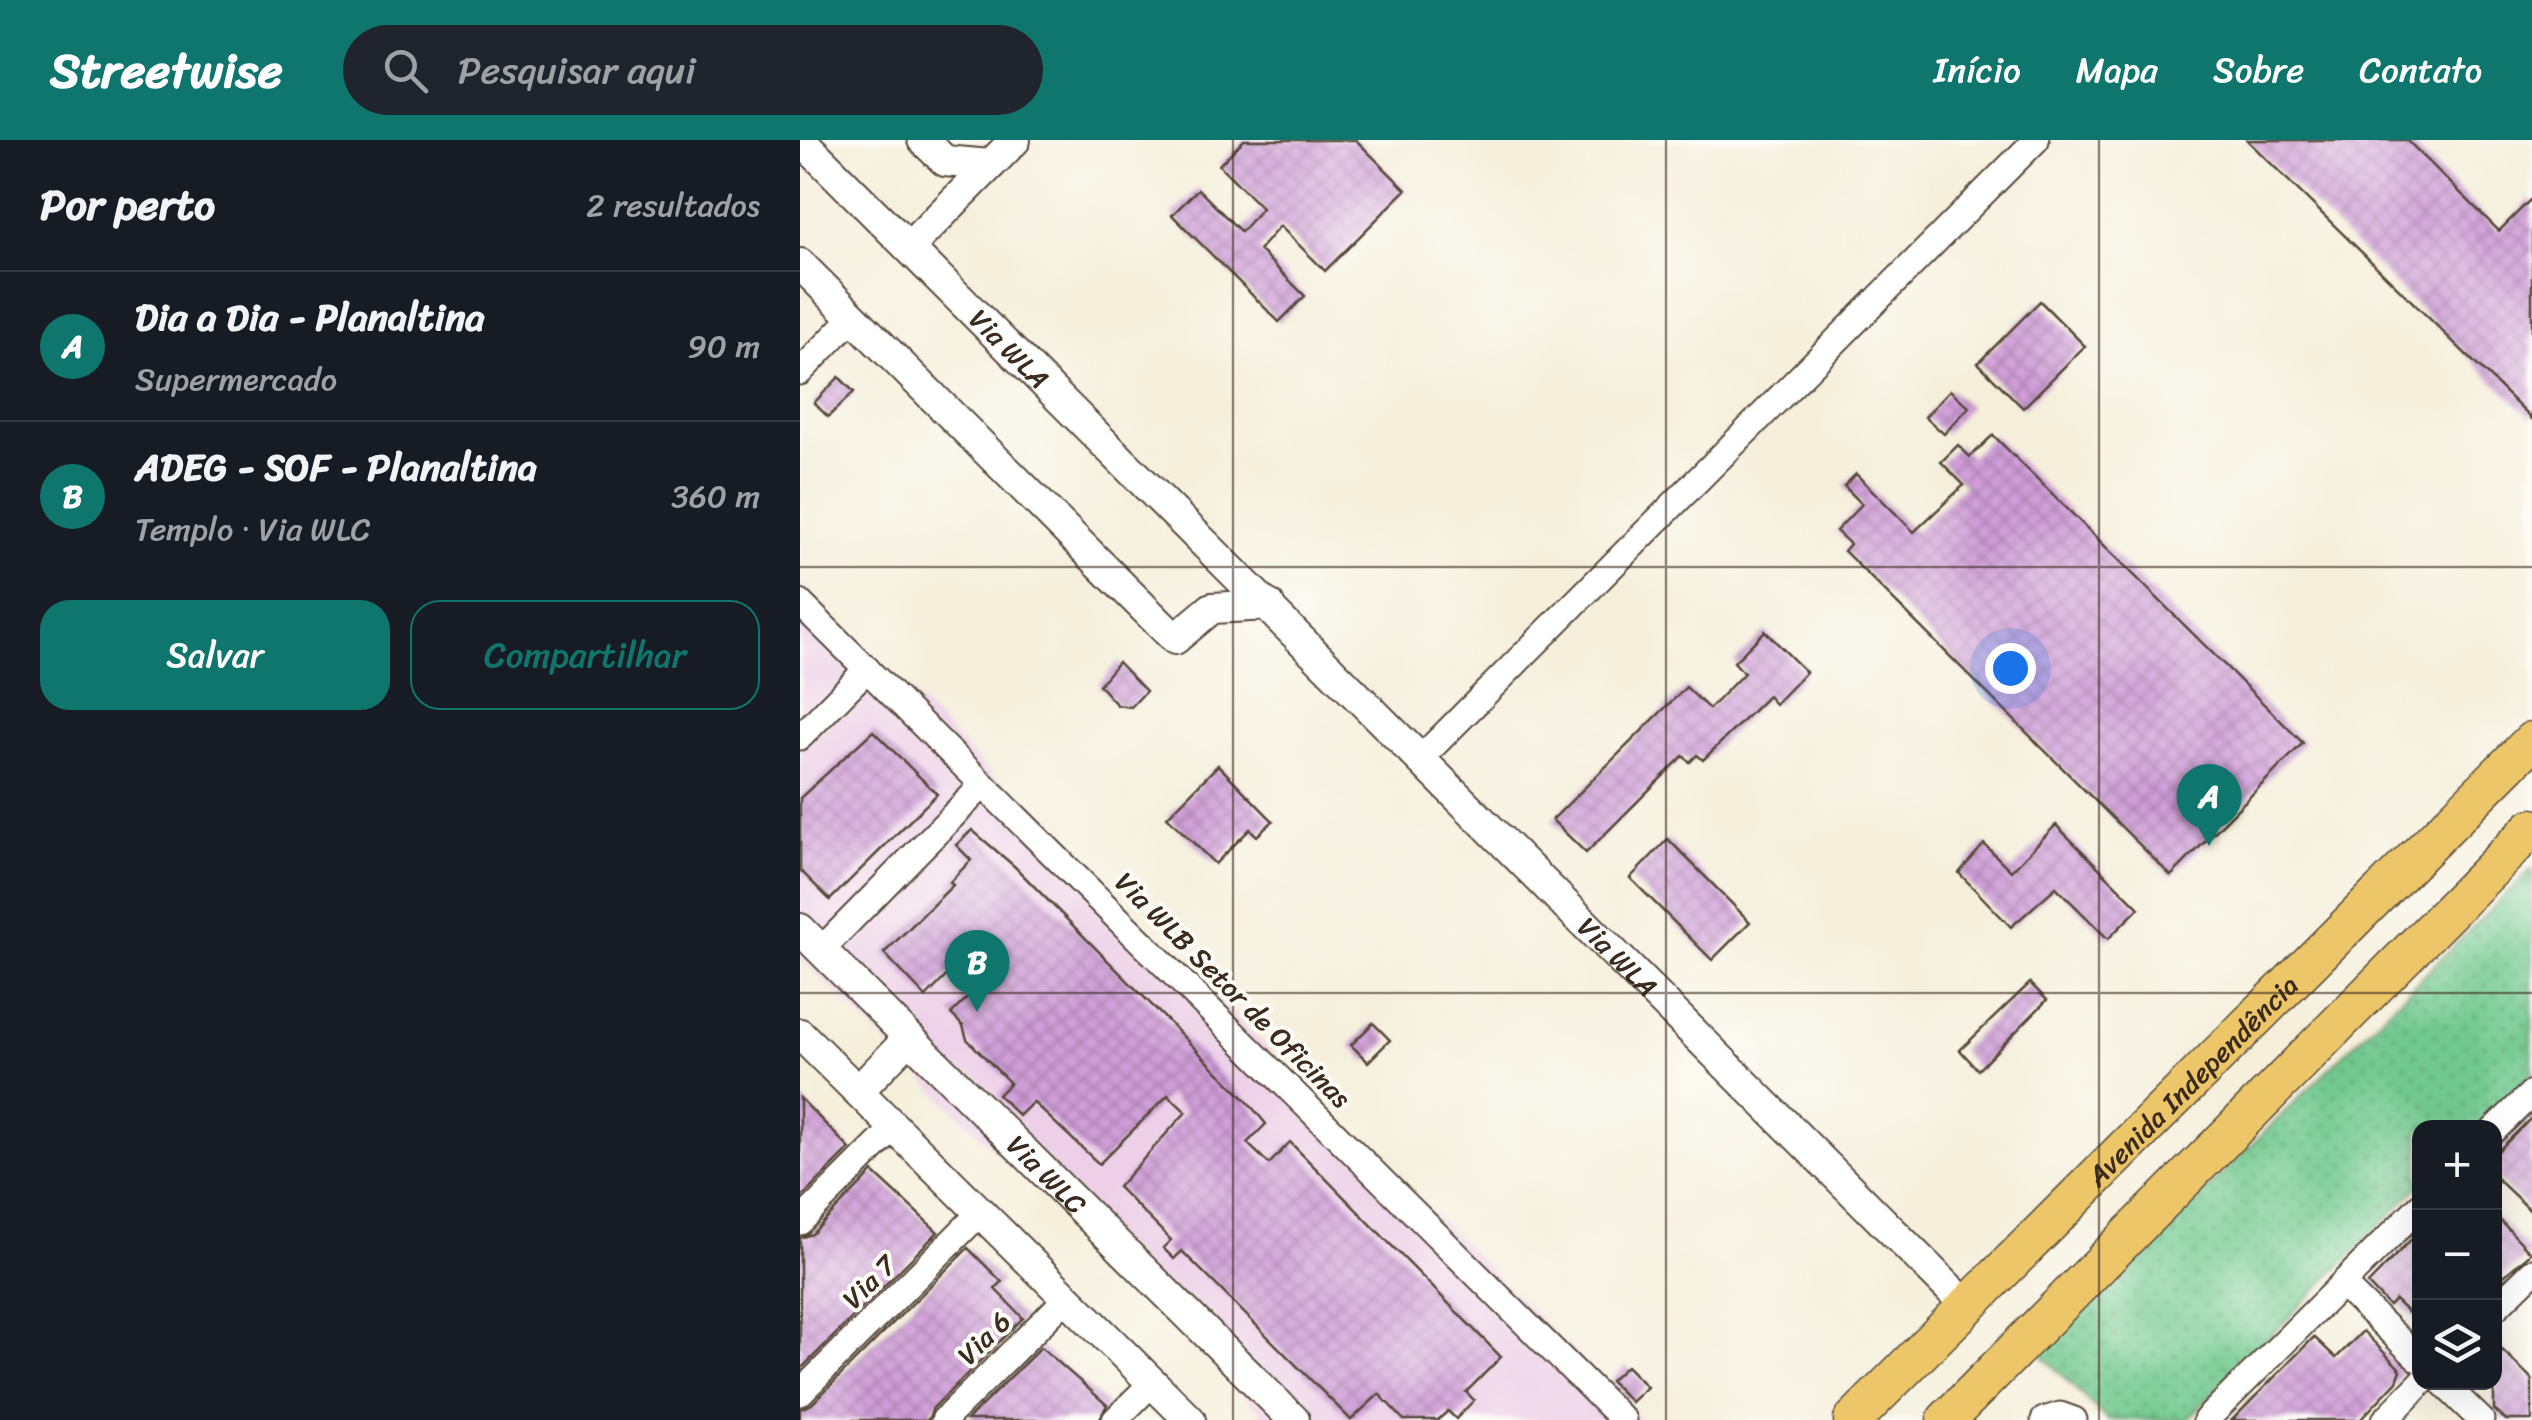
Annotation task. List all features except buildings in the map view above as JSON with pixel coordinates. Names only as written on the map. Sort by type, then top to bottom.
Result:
[{"type":"main road","name":"Avenida Independência","points":[[1853,1420],[2532,741]]},
{"type":"main road","points":[[1946,1420],[2532,828]]},
{"type":"main road","points":[[2073,1200],[2073,1223],[2088,1242],[2102,1247],[2120,1240]]},
{"type":"main road","points":[[2018,1254],[2046,1246],[2069,1252],[2075,1262],[2070,1292]]},
{"type":"street","points":[[923,140],[945,161],[990,165]]},
{"type":"street","points":[[909,247],[1015,140]]},
{"type":"street","points":[[1422,757],[2036,140]]},
{"type":"street","name":"Via WLA","points":[[822,147],[909,247],[1967,1306]]},
{"type":"street","points":[[800,264],[1175,639],[1212,608],[1269,604]]},
{"type":"street","points":[[800,372],[854,316]]},
{"type":"street","points":[[1212,608],[1220,556]]},
{"type":"street","name":"Via WLB Setor de Oficinas","points":[[800,603],[1623,1420]]},
{"type":"street","points":[[800,737],[867,669]]},
{"type":"street","points":[[811,940],[983,785]]},
{"type":"street","name":"Via WLC","points":[[811,940],[1294,1420]]},
{"type":"street","points":[[858,1092],[910,1038]]},
{"type":"street","points":[[803,1043],[858,1092],[1190,1420]]},
{"type":"street","points":[[2502,1122],[2532,1093]]},
{"type":"street","points":[[800,1222],[894,1128]]},
{"type":"street","points":[[2206,1420],[2416,1210]]},
{"type":"street","name":"Via 7","points":[[800,1393],[980,1213]]},
{"type":"street","points":[[2502,1301],[2532,1272]]},
{"type":"street","points":[[2342,1284],[2412,1352]]},
{"type":"street","name":"Via 6","points":[[944,1420],[1066,1298]]},
{"type":"street","points":[[1115,1420],[1152,1383]]},
{"type":"street","points":[[2385,1420],[2414,1390]]},
{"type":"street","points":[[2450,1390],[2481,1420]]},
{"type":"street","points":[[2044,1420],[2060,1415],[2074,1420]]},
{"type":"shaded area","points":[[800,584],[1641,1420],[1268,1420],[800,957]]},
{"type":"green space","points":[[2532,869],[2532,1073],[2485,1120],[2412,1120],[2412,1193],[2187,1420],[2107,1420],[2040,1353]]},
{"type":"place","name":"Dia a Dia - Planaltina","points":[[2209,846]]},
{"type":"place","name":"ADEG - SOF - Planaltina","points":[[977,1012]]}]
